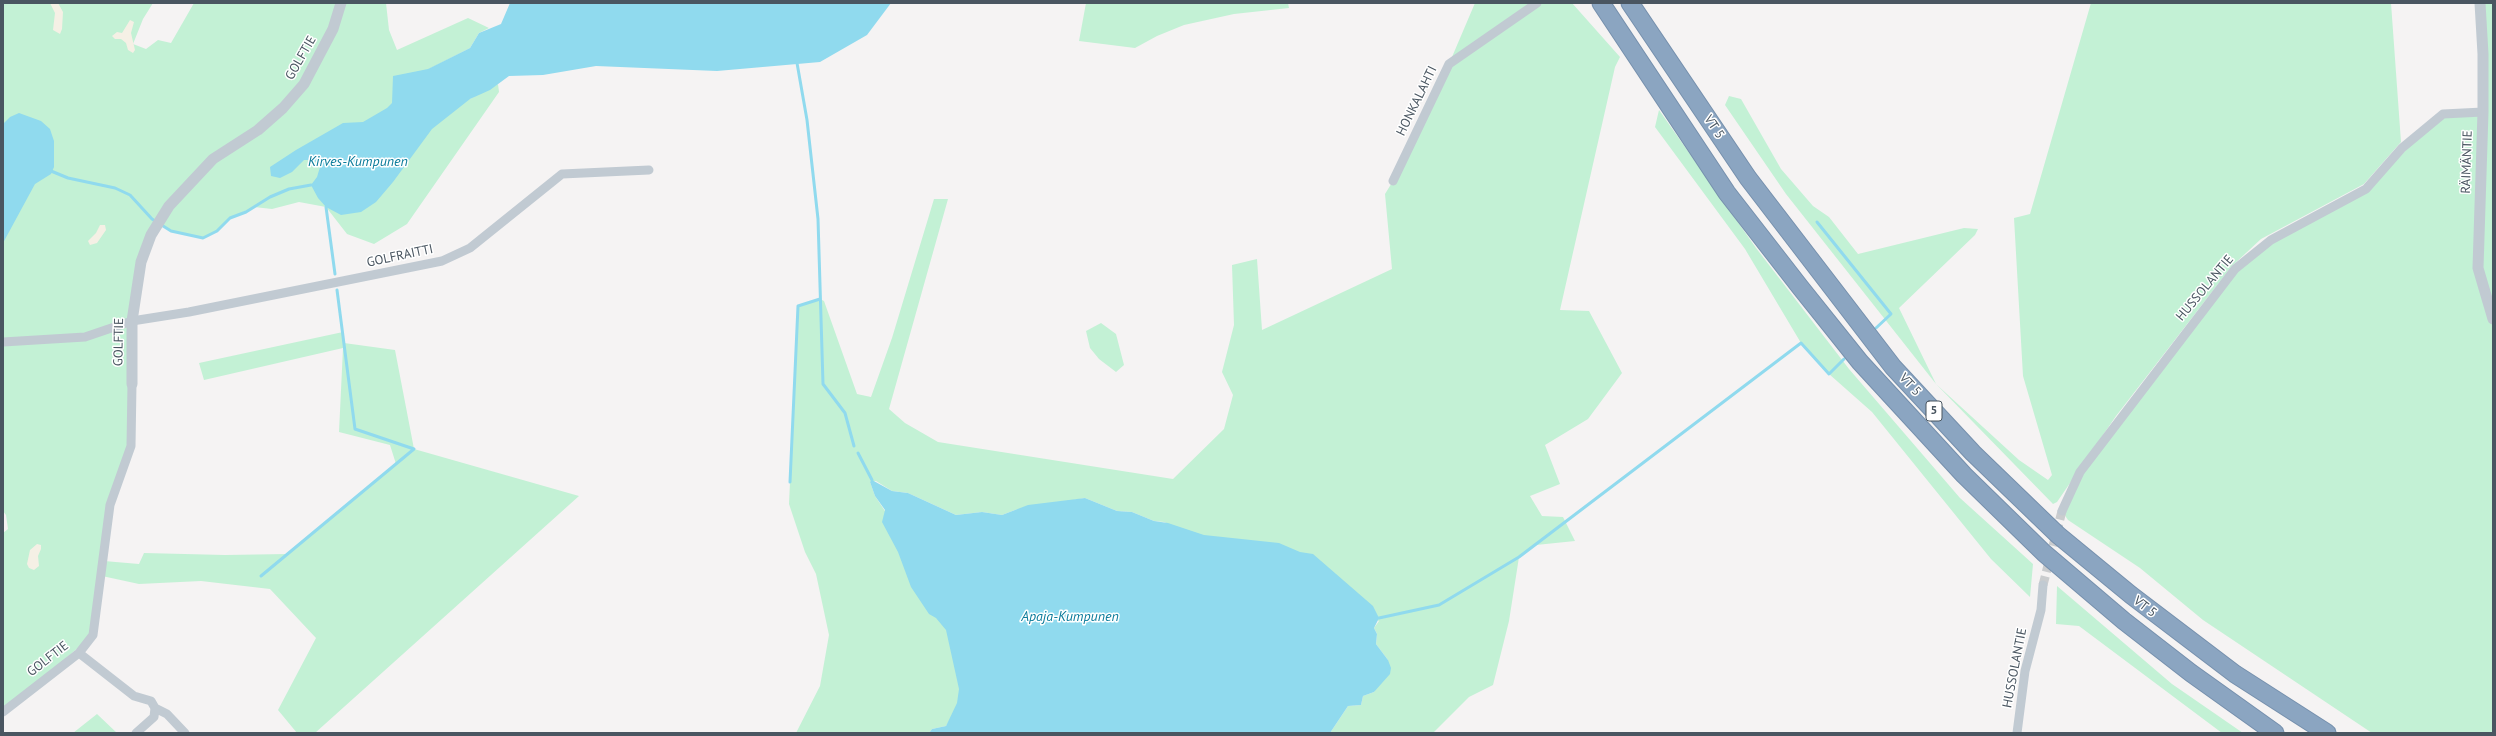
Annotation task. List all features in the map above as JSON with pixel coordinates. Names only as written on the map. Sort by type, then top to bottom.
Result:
[{"type":"highway","name":"VT 5","points":[[1601,3],[1728,193],[1800,287],[1860,362],[1964,475],[2044,553],[2124,621],[2191,673],[2275,733]]},
{"type":"highway","name":"VT 5","points":[[1630,3],[1748,178],[1893,367],[1973,453],[2058,535],[2131,595],[2235,674],[2327,733]]},
{"type":"street","name":"GOLFTIE","points":[[3,712],[79,653],[93,635],[110,505],[131,446],[132,321],[141,262],[151,235],[169,206],[213,159],[258,130],[283,108],[304,84],[333,29],[341,3]]},
{"type":"street","name":"HONKALAHTI","points":[[1393,181],[1449,64],[1537,3]]},
{"type":"street","name":"RÄIMÄNTIE","points":[[2480,3],[2483,54],[2483,112],[2478,268],[2493,319]]},
{"type":"street","name":"HUSSOLANTIE","points":[[2062,511],[2080,472],[2235,269],[2271,240],[2366,189],[2402,148],[2443,114],[2483,112]]},
{"type":"street","name":"GOLFRAITTI","points":[[3,342],[85,337],[132,321],[189,312],[442,261],[470,248],[562,174],[649,170]]},
{"type":"street","name":"HUSSOLANTIE","points":[[2017,733],[2025,671],[2041,610],[2043,585]]},
{"type":"street","points":[[79,653],[134,696],[151,700],[155,708],[154,717],[136,733]]},
{"type":"street","points":[[155,708],[167,714],[185,733]]},
{"type":"green space","points":[[3,3],[153,3],[143,19],[133,44],[146,49],[158,40],[171,43],[194,3],[386,3],[389,30],[397,50],[468,18],[489,28],[479,33],[470,48],[429,69],[470,99],[498,84],[499,92],[407,224],[374,244],[347,234],[326,207],[299,202],[272,209],[254,207],[230,218],[217,231],[203,238],[171,231],[159,223],[151,235],[132,321],[131,446],[110,505],[104,561],[139,564],[144,553],[225,555],[287,554],[396,464],[390,445],[339,432],[343,348],[204,380],[199,363],[343,332],[344,343],[395,350],[414,449],[579,496],[315,733],[297,733],[278,710],[316,638],[270,589],[201,581],[139,584],[102,576],[93,635],[3,712],[3,533],[8,529],[6,515],[3,511]]},
{"type":"green space","points":[[1086,3],[1288,3],[1289,8],[1234,14],[1184,25],[1157,36],[1135,48],[1079,41]]},
{"type":"green space","points":[[1475,3],[1572,3],[1620,57],[1615,67],[1560,310],[1589,311],[1622,373],[1588,419],[1545,445],[1560,484],[1530,496],[1542,516],[1563,517],[1575,541],[1536,545],[1519,557],[1509,621],[1493,685],[1469,697],[1433,733],[1330,733],[1348,706],[1361,705],[1363,696],[1374,692],[1388,660],[1376,644],[1377,634],[1374,628],[1379,621],[1164,522],[1154,521],[1132,512],[1117,511],[1085,498],[1015,510],[1002,515],[982,512],[956,515],[908,493],[892,491],[876,481],[870,482],[875,496],[940,594],[968,690],[946,726],[932,729],[929,733],[796,733],[820,686],[829,635],[816,574],[805,552],[789,504],[798,306],[820,299],[824,301],[857,394],[871,397],[892,338],[934,199],[948,199],[889,409],[905,423],[938,442],[1173,479],[1224,429],[1233,395],[1222,372],[1234,325],[1232,265],[1257,259],[1262,330],[1392,269],[1385,194],[1393,181],[1449,64]]},
{"type":"green space","points":[[2091,3],[2391,3],[2401,142],[2364,184],[2261,239],[2232,266],[2116,416],[2057,502],[2053,504],[1936,384],[2019,460],[2048,480],[2052,475],[2023,376],[2014,218],[2030,214]]},
{"type":"green space","points":[[2480,3],[2493,3],[2493,733],[2372,733],[2203,620],[2140,568],[2068,520],[2062,511],[2080,472],[2235,269],[2271,240],[2366,189],[2443,114],[2483,112]]},
{"type":"green space","points":[[1729,96],[1741,99],[1781,169],[1813,206],[1829,217],[1858,254],[1964,228],[1978,229],[1975,235],[1899,308],[1936,384],[1786,194],[1725,105]]},
{"type":"green space","points":[[1659,110],[1756,248],[1849,369],[1960,498],[2033,564],[2030,597],[1991,559],[1872,412],[1829,374],[1801,343],[1745,249],[1655,127]]},
{"type":"green space","points":[[1101,323],[1116,334],[1124,365],[1116,372],[1099,359],[1090,348],[1086,331]]},
{"type":"green space","points":[[2057,586],[2172,684],[2243,733],[2222,733],[2079,626],[2056,624]]},
{"type":"green space","points":[[97,714],[117,733],[73,733]]},
{"type":"sand","points":[[50,3],[58,3],[63,12],[62,29],[60,34],[53,30],[55,13]]},
{"type":"sand","points":[[130,20],[134,22],[131,33],[135,50],[133,53],[128,50],[126,43],[121,39],[115,39],[112,36],[117,32],[122,33]]},
{"type":"sand","points":[[100,225],[105,225],[106,230],[97,243],[90,245],[88,241],[96,233]]},
{"type":"sand","points":[[37,544],[41,545],[41,549],[38,556],[39,566],[34,570],[29,568],[27,564],[30,550]]},
{"type":"water","name":"Kirves-Kumpunen","points":[[510,3],[891,3],[867,35],[820,62],[717,71],[596,66],[543,75],[509,76],[490,90],[470,99],[432,129],[393,182],[376,202],[361,212],[341,215],[326,207],[318,198],[311,185],[317,177],[320,167],[314,160],[304,160],[292,172],[280,178],[271,176],[270,167],[296,150],[343,123],[363,122],[387,108],[392,103],[393,76],[428,69],[470,48],[479,33],[501,24]]},
{"type":"water","points":[[19,113],[41,121],[50,129],[54,141],[54,167],[51,174],[35,184],[3,243],[3,124],[10,117]]},
{"type":"water","name":"Apaja-Kumpunen","points":[[872,480],[892,491],[908,493],[956,515],[982,512],[1002,515],[1028,505],[1085,498],[1117,511],[1132,512],[1154,521],[1168,523],[1204,535],[1279,543],[1300,552],[1313,554],[1373,606],[1379,618],[1374,628],[1377,634],[1376,644],[1388,660],[1391,668],[1390,674],[1374,692],[1363,696],[1361,705],[1348,706],[1330,733],[929,733],[932,729],[946,726],[957,703],[959,689],[946,630],[936,618],[929,614],[911,587],[898,552],[882,522],[885,510],[875,496],[870,482]]},
{"type":"waterway","points":[[797,63],[807,120],[818,219],[823,384],[845,413],[854,446]]},
{"type":"waterway","points":[[51,171],[68,178],[115,188],[130,195],[152,219],[171,231],[203,238],[217,231],[230,218],[246,212],[270,197],[289,189],[311,185]]},
{"type":"waterway","points":[[326,207],[335,274]]},
{"type":"waterway","points":[[1817,222],[1891,314],[1876,328]]},
{"type":"waterway","points":[[261,576],[414,449],[355,429],[337,290]]},
{"type":"waterway","points":[[790,482],[798,306],[820,299]]},
{"type":"waterway","points":[[1379,618],[1439,605],[1519,557],[1801,343],[1829,374],[1844,359]]},
{"type":"waterway","points":[[858,453],[872,480]]},
{"type":"tunnel","points":[[2043,585],[2062,511]]}]
